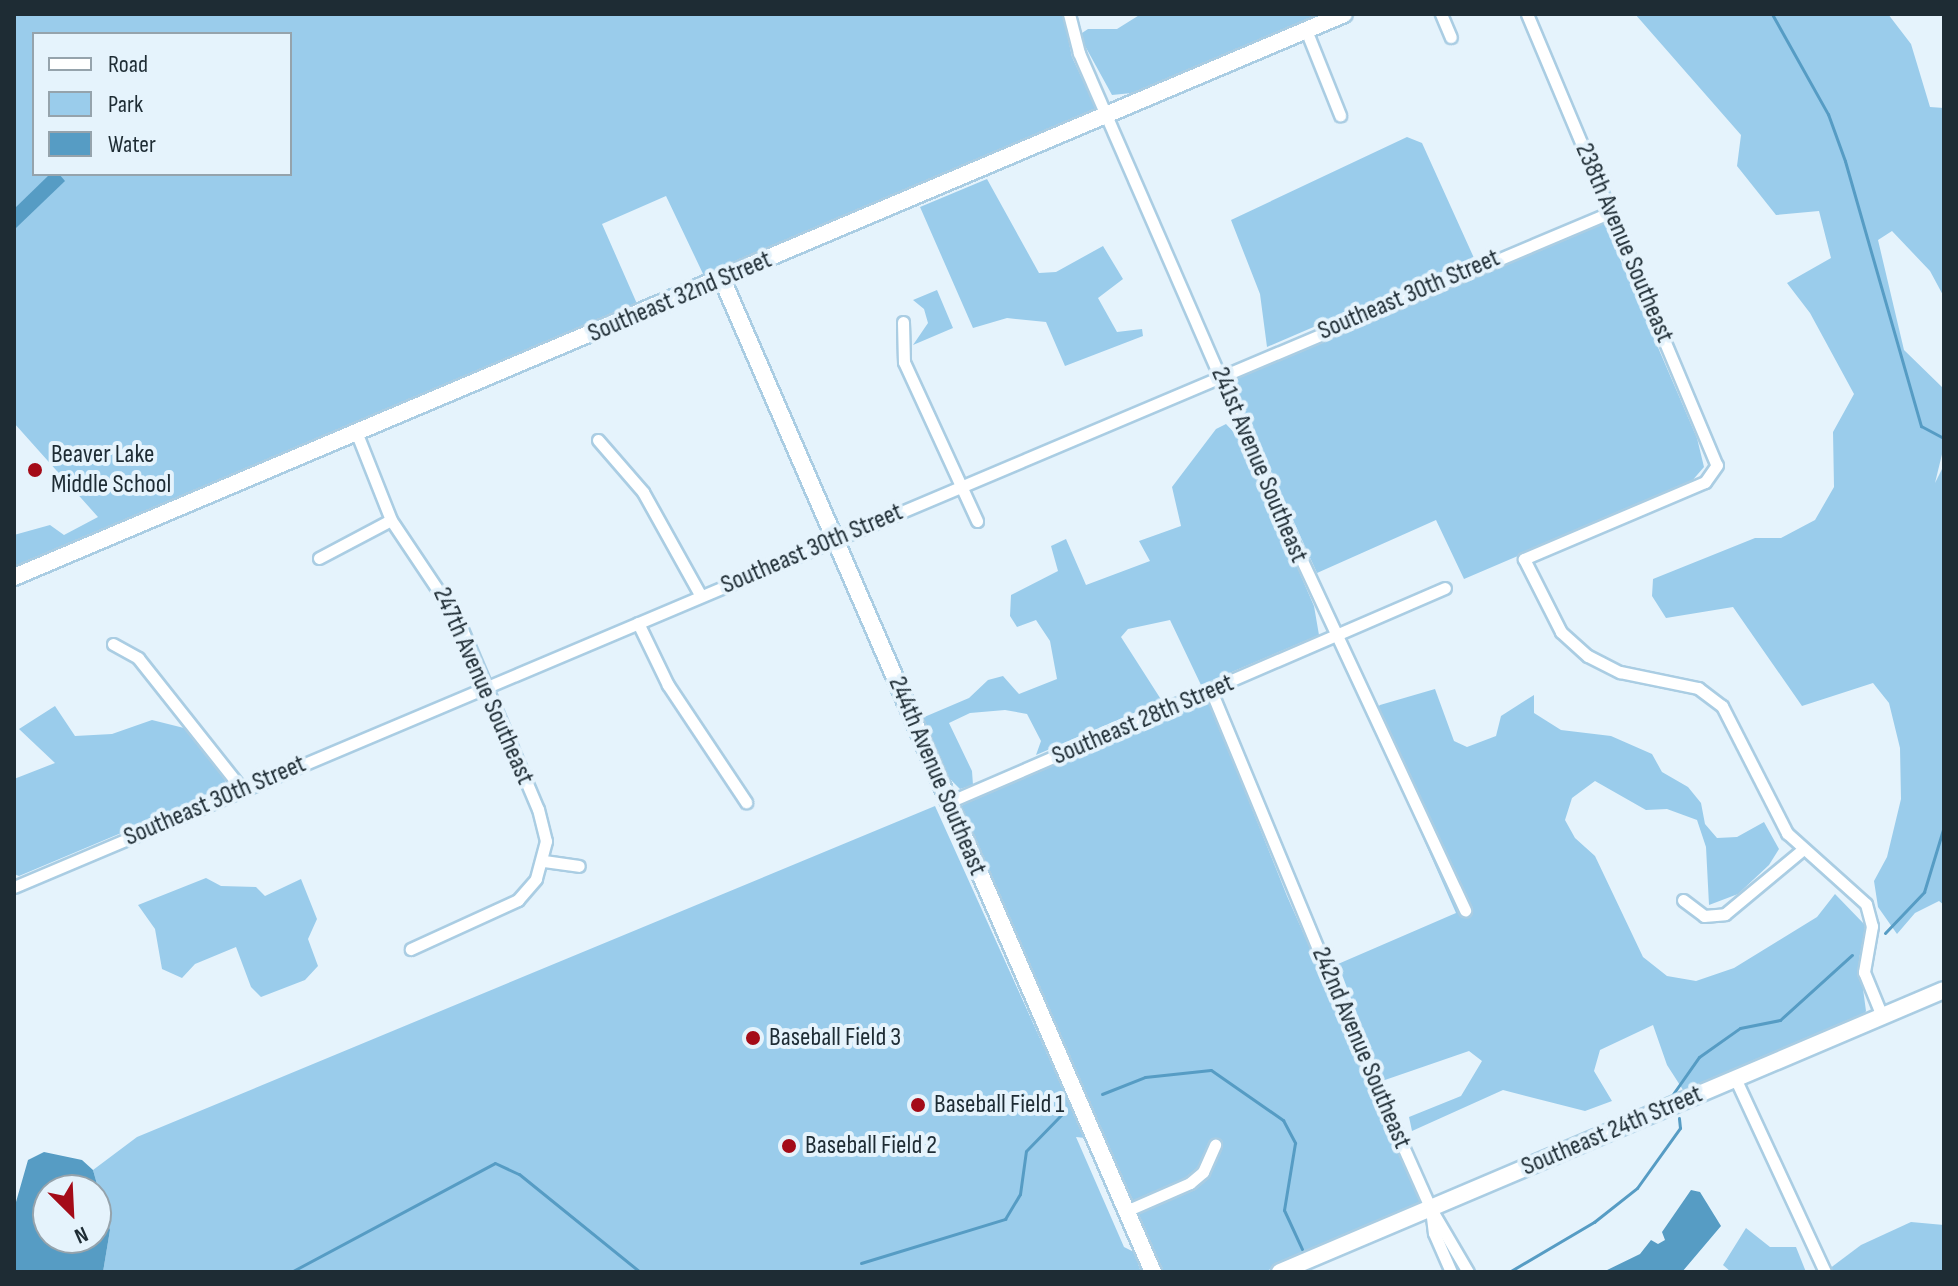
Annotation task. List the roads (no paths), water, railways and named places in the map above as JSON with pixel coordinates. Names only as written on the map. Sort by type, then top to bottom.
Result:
[{"type":"street","name":"241st Avenue Southeast","points":[[1069,14],[1074,41],[1220,374],[1337,637],[1465,910]]},
{"type":"street","name":"Southeast 32nd Street","points":[[14,577],[1344,14]]},
{"type":"street","points":[[1441,14],[1451,37]]},
{"type":"street","name":"238th Avenue Southeast","points":[[1527,14],[1716,473],[1705,482],[1524,559],[1561,632],[1588,656],[1620,672],[1698,688],[1722,706],[1781,824],[1802,850]]},
{"type":"street","points":[[1306,30],[1340,115]]},
{"type":"street","name":"Southeast 30th Street","points":[[14,887],[1220,374],[1611,212]]},
{"type":"street","name":"244th Avenue Southeast","points":[[722,279],[1153,1272]]},
{"type":"street","points":[[903,322],[904,362],[977,521]]},
{"type":"street","name":"247th Avenue Southeast","points":[[357,434],[391,520],[445,595],[538,809],[546,841],[544,861]]},
{"type":"street","points":[[598,440],[643,492],[701,596]]},
{"type":"street","points":[[319,558],[391,520]]},
{"type":"street","name":"Southeast 28th Street","points":[[949,802],[1212,693],[1445,588]]},
{"type":"street","points":[[638,623],[668,685],[746,802]]},
{"type":"street","points":[[113,644],[138,658],[242,789]]},
{"type":"street","name":"242nd Avenue Southeast","points":[[1212,693],[1431,1209],[1468,1272]]},
{"type":"street","points":[[1683,900],[1704,916],[1725,914],[1802,850],[1866,904],[1872,926],[1864,972],[1882,1016]]},
{"type":"street","points":[[411,949],[511,904],[527,891],[544,861],[579,866]]},
{"type":"street","name":"Southeast 24th Street","points":[[1280,1272],[1944,990]]},
{"type":"street","points":[[1735,1078],[1825,1272]]},
{"type":"street","points":[[1126,1211],[1190,1183],[1203,1172],[1215,1145]]},
{"type":"street","name":"242nd Avenue Southeast","points":[[1431,1209],[1434,1233],[1451,1272]]},
{"type":"water","points":[[48,176],[61,176],[65,181],[16,228],[14,209]]},
{"type":"water","points":[[44,1152],[82,1160],[94,1174],[32,1174],[32,1254],[106,1254],[103,1272],[14,1272],[14,1209],[28,1160]]},
{"type":"water","points":[[1691,1190],[1700,1192],[1721,1226],[1682,1272],[1603,1272],[1640,1254],[1651,1240],[1658,1244],[1665,1240],[1662,1232]]},
{"type":"waterway","points":[[1772,14],[1828,114],[1845,161],[1921,426],[1944,438]]},
{"type":"waterway","points":[[1885,933],[1924,892],[1944,826]]},
{"type":"waterway","points":[[1673,1094],[1699,1057],[1740,1028],[1780,1020],[1852,955]]},
{"type":"waterway","points":[[1102,1094],[1145,1077],[1211,1070],[1283,1120],[1295,1143],[1284,1210],[1302,1249]]},
{"type":"waterway","points":[[861,1263],[1005,1219],[1020,1194],[1026,1151],[1063,1113]]},
{"type":"waterway","points":[[1509,1272],[1594,1222],[1637,1188],[1680,1128],[1679,1118]]},
{"type":"waterway","points":[[291,1272],[495,1163],[519,1174],[640,1272]]},
{"type":"place","name":"Beaver Lake Middle School","points":[[35,470]]},
{"type":"place","name":"Baseball Field 3","points":[[753,1038]]},
{"type":"place","name":"Baseball Field 1","points":[[918,1105]]},
{"type":"place","name":"Baseball Field 2","points":[[789,1146]]}]
